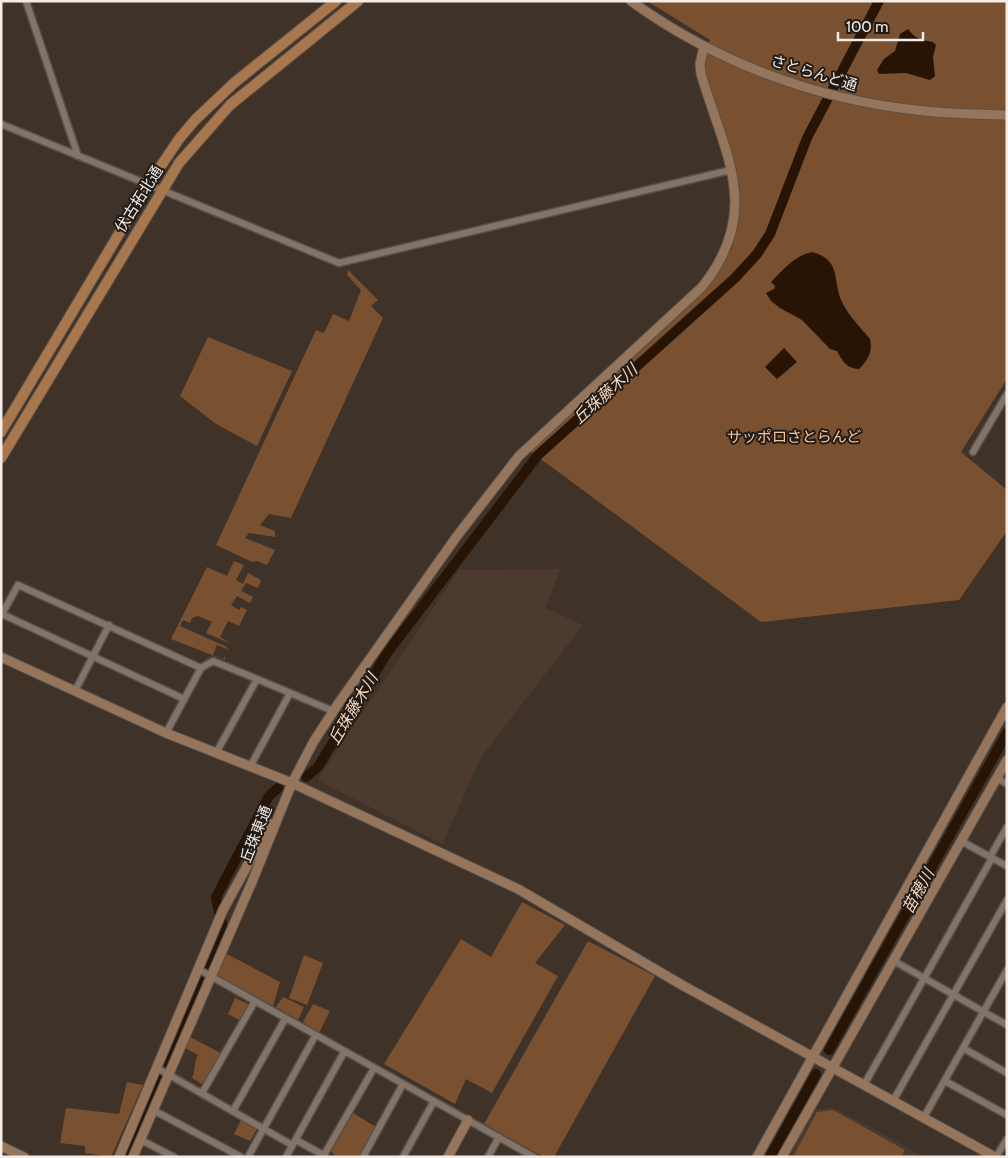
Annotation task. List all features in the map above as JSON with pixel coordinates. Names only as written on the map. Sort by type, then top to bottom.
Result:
[{"type":"main road","name":"伏古拓北通","points":[[1,432],[148,185],[179,140],[214,101],[336,1]]},
{"type":"main road","name":"伏古拓北通","points":[[1,458],[160,190],[196,141],[230,105],[358,1]]},
{"type":"street","points":[[26,1],[78,156]]},
{"type":"street","name":"さとらんど通","points":[[631,1],[677,32],[704,46],[749,67],[817,91],[917,110],[1007,115]]},
{"type":"street","points":[[284,800],[333,711],[457,536],[519,456],[702,287],[723,258],[734,226],[736,208],[731,170],[701,74],[700,64],[704,46]]},
{"type":"street","points":[[1,124],[338,263],[731,170]]},
{"type":"street","points":[[973,452],[1007,394]]},
{"type":"street","points":[[184,699],[2,615],[18,585],[200,668]]},
{"type":"street","points":[[75,691],[109,625]]},
{"type":"street","points":[[1,656],[166,733],[251,765],[292,783],[518,889],[682,985],[996,1157],[1007,1139]]},
{"type":"street","points":[[166,733],[200,668],[213,661],[333,711]]},
{"type":"street","points":[[216,753],[257,679]]},
{"type":"street","points":[[251,765],[290,693]]},
{"type":"street","points":[[757,1157],[1007,707]]},
{"type":"street","points":[[782,1157],[1007,760]]},
{"type":"street","points":[[996,778],[1007,784]]},
{"type":"street","name":"丘珠東通","points":[[118,1157],[223,910],[284,800]]},
{"type":"street","name":"丘珠東通","points":[[133,1157],[212,976],[284,800]]},
{"type":"street","points":[[864,1085],[1007,827]]},
{"type":"street","points":[[961,841],[1007,866]]},
{"type":"street","points":[[893,1101],[1007,900]]},
{"type":"street","points":[[894,961],[1007,1025]]},
{"type":"street","points":[[198,969],[534,1157]]},
{"type":"street","points":[[924,1117],[1007,970]]},
{"type":"street","points":[[202,1093],[255,1001]]},
{"type":"street","points":[[233,1111],[285,1019]]},
{"type":"street","points":[[248,1157],[315,1036]]},
{"type":"street","points":[[963,1048],[1007,1073]]},
{"type":"street","points":[[286,1157],[344,1052]]},
{"type":"street","points":[[157,1068],[264,1129],[325,1156],[374,1068]]},
{"type":"street","points":[[945,1081],[1007,1115]]},
{"type":"street","points":[[363,1157],[402,1084]]},
{"type":"street","points":[[403,1157],[434,1101]]},
{"type":"street","points":[[154,1110],[241,1157]]},
{"type":"street","points":[[448,1157],[468,1120]]},
{"type":"street","points":[[488,1157],[498,1137]]},
{"type":"street","points":[[141,1140],[174,1157]]},
{"type":"street","points":[[1,1146],[24,1157]]},
{"type":"street","points":[[1,1154],[10,1157]]},
{"type":"shaded area","points":[[908,29],[916,37],[933,42],[936,45],[933,57],[935,76],[930,80],[906,73],[879,74],[877,70],[884,59],[895,51],[900,34]]},
{"type":"shaded area","points":[[812,252],[828,260],[832,266],[842,302],[851,317],[870,339],[871,348],[869,356],[859,369],[845,364],[837,351],[830,349],[802,320],[771,301],[766,293],[774,289],[775,286],[771,282],[790,264]]},
{"type":"shaded area","points":[[784,348],[797,362],[777,379],[765,367]]},
{"type":"shaded area","points":[[560,569],[546,608],[583,625],[482,756],[442,844],[317,780],[459,570]]},
{"type":"shaded area","points":[[833,1107],[925,1157],[789,1157],[814,1110]]},
{"type":"green space","name":"サッポロさとらんど","points":[[647,1],[1007,1],[1007,379],[961,452],[1007,490],[1007,531],[959,600],[761,622],[530,451],[700,295],[715,277],[732,248],[740,210],[739,185],[705,77],[705,59],[710,40]]},
{"type":"green space","points":[[348,270],[378,300],[371,306],[383,318],[291,518],[269,514],[260,525],[275,531],[275,537],[249,533],[245,538],[275,550],[267,565],[257,561],[252,562],[216,545],[316,330],[324,333],[333,314],[349,321],[361,290],[347,275]]},
{"type":"green space","points":[[208,337],[292,371],[257,446],[216,424],[180,396]]},
{"type":"green space","points":[[234,561],[244,565],[236,580],[243,584],[248,573],[261,580],[258,588],[246,583],[241,591],[253,597],[250,603],[237,596],[231,605],[239,610],[241,607],[247,610],[239,626],[228,621],[220,637],[231,644],[206,633],[212,622],[198,616],[192,618],[190,623],[183,620],[180,626],[225,646],[229,650],[217,645],[213,655],[223,659],[225,656],[225,660],[171,639],[207,567],[227,576]]},
{"type":"green space","points":[[522,902],[565,925],[535,963],[558,976],[492,1093],[466,1079],[455,1104],[384,1064],[461,939],[491,957]]},
{"type":"green space","points":[[588,941],[655,976],[554,1157],[544,1157],[484,1124]]},
{"type":"green space","points":[[225,953],[280,982],[273,1006],[215,974]]},
{"type":"green space","points":[[304,955],[323,963],[307,1005],[289,998]]},
{"type":"green space","points":[[283,997],[304,1007],[298,1020],[276,1007]]},
{"type":"green space","points":[[235,998],[250,1005],[241,1021],[228,1014]]},
{"type":"green space","points":[[313,1004],[330,1011],[319,1033],[303,1022]]},
{"type":"green space","points":[[190,1037],[221,1053],[202,1084],[192,1078],[198,1055],[185,1048]]},
{"type":"green space","points":[[127,1082],[143,1085],[111,1157],[85,1153],[85,1146],[60,1143],[66,1108],[119,1114]]},
{"type":"green space","points":[[833,1110],[905,1150],[901,1157],[793,1157],[817,1112]]},
{"type":"green space","points":[[353,1113],[376,1127],[360,1157],[336,1157],[331,1151]]},
{"type":"green space","points":[[241,1120],[257,1129],[250,1141],[234,1134]]},
{"type":"waterway","name":"丘珠藤木川","points":[[306,777],[318,767],[387,653],[538,455],[735,278],[757,254],[770,234],[807,138],[879,1]]},
{"type":"waterway","name":"苗穂川","points":[[829,1050],[1007,733]]},
{"type":"waterway","name":"丘珠藤木川","points":[[219,912],[216,897],[269,796],[278,788]]},
{"type":"waterway","name":"丘珠藤木川","points":[[207,967],[222,930],[222,923]]},
{"type":"waterway","name":"丘珠藤木川","points":[[165,1064],[203,975]]},
{"type":"waterway","name":"苗穂川","points":[[770,1157],[816,1074]]},
{"type":"waterway","name":"丘珠藤木川","points":[[125,1157],[160,1076]]}]
